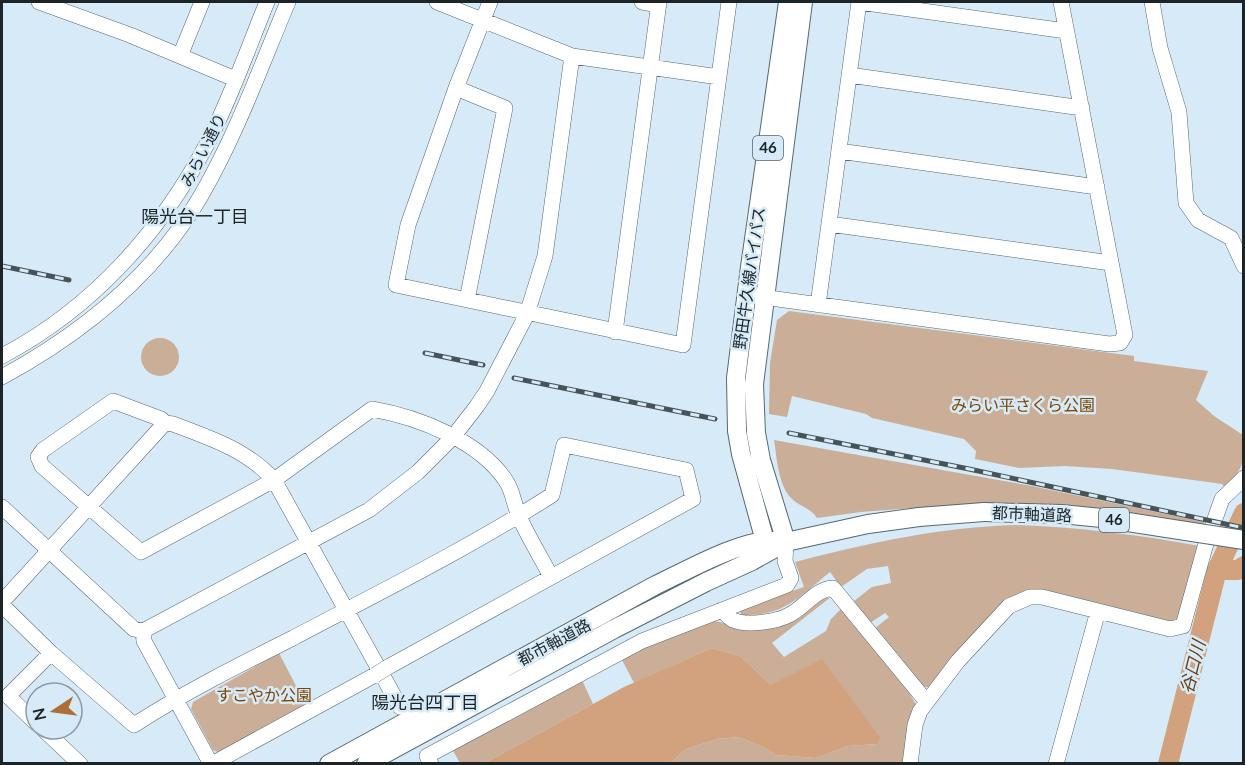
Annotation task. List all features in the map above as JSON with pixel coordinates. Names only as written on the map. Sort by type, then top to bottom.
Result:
[{"type":"main road","name":"野田牛久線バイパス","points":[[766,546],[741,454],[737,431],[736,378],[788,2]]},
{"type":"main road","name":"野田牛久線バイパス","points":[[786,542],[756,433],[754,384],[803,2]]},
{"type":"main road","name":"都市軸道路","points":[[329,764],[654,586],[704,562],[766,546],[868,524],[984,512],[1060,514],[1102,518],[1244,540]]},
{"type":"main road","name":"都市軸道路","points":[[366,764],[766,546]]},
{"type":"street","points":[[45,2],[235,79]]},
{"type":"street","points":[[180,56],[202,2]]},
{"type":"street","name":"みらい通り","points":[[2,356],[27,342],[75,308],[116,271],[172,204],[193,171],[210,137],[267,2]]},
{"type":"street","name":"みらい通り","points":[[2,377],[59,344],[108,306],[143,271],[185,220],[230,142],[288,2]]},
{"type":"street","points":[[437,2],[572,56],[719,77]]},
{"type":"street","points":[[490,2],[456,88],[408,225],[396,285],[682,345],[729,2]]},
{"type":"street","points":[[615,332],[659,3],[642,2]]},
{"type":"street","points":[[818,305],[859,2],[1066,31]]},
{"type":"street","points":[[746,295],[1109,344],[1120,343],[1125,334],[1061,2]]},
{"type":"street","points":[[1152,2],[1160,48],[1179,112],[1186,202],[1198,220],[1231,238],[1244,266]]},
{"type":"street","points":[[2,507],[135,629],[143,631],[369,510],[393,493],[453,437],[487,391],[527,314],[545,256],[572,56]]},
{"type":"street","points":[[849,75],[1082,108]]},
{"type":"street","points":[[456,88],[505,108],[467,300]]},
{"type":"street","points":[[839,151],[1096,187]]},
{"type":"street","points":[[829,224],[1111,263]]},
{"type":"street","points":[[400,707],[274,480],[261,465],[231,447],[113,401],[43,450],[38,457],[42,466],[141,552],[274,480],[372,409],[421,421],[453,437],[491,462],[508,483],[519,516],[551,577]]},
{"type":"street","points":[[143,631],[144,641],[175,699],[212,764],[693,499],[686,470],[564,445],[552,495],[519,516],[347,610],[175,699],[134,725],[51,653],[2,604],[165,423]]},
{"type":"street","points":[[910,764],[915,725],[926,701],[957,661],[1014,603],[1030,597],[1042,597],[1170,630],[1183,626],[1204,547],[1222,499],[1244,478]]},
{"type":"street","points":[[431,764],[427,756],[642,641],[787,585],[791,578],[785,561],[786,542]]},
{"type":"street","points":[[722,610],[733,620],[755,624],[789,615],[827,588],[833,588],[926,701]]},
{"type":"street","points":[[1056,764],[1098,611]]},
{"type":"street","points":[[24,711],[8,696],[51,653]]},
{"type":"street","points":[[56,741],[80,764]]},
{"type":"green space","name":"みらい平さくら公園","points":[[789,311],[1134,356],[1134,361],[1208,371],[1196,400],[1214,416],[1243,435],[1242,464],[1225,488],[1222,484],[1112,469],[1065,466],[1019,468],[975,459],[976,451],[964,439],[872,418],[866,414],[792,396],[787,417],[769,414],[770,363],[777,320]]},
{"type":"green space","points":[[160,338],[174,343],[179,357],[174,371],[160,376],[146,371],[141,357],[146,343]]},
{"type":"green space","points":[[774,440],[1032,486],[1204,522],[1203,526],[983,506],[939,506],[817,518],[793,500],[786,491],[779,470]]},
{"type":"green space","points":[[1016,525],[1108,532],[1200,546],[1181,622],[1173,625],[1029,592],[1013,596],[1001,605],[932,687],[923,687],[874,629],[889,617],[885,613],[870,623],[854,601],[872,587],[891,583],[888,566],[867,569],[841,587],[830,572],[800,597],[781,608],[757,614],[742,615],[740,612],[741,608],[804,587],[795,562],[904,537],[988,526]]},
{"type":"green space","points":[[831,597],[772,643],[784,657],[826,631],[831,619],[841,609],[908,691],[917,706],[908,763],[670,763],[686,749],[717,739],[738,737],[777,755],[816,758],[848,746],[877,744],[771,685],[740,656],[712,648],[634,683],[621,658],[706,619],[751,629],[821,598]]},
{"type":"green space","name":"すこやか公園","points":[[279,653],[306,705],[220,753],[213,750],[191,709],[193,702]]},
{"type":"green space","points":[[582,680],[593,704],[485,763],[460,763],[452,749]]},
{"type":"shaded area","points":[[712,648],[740,656],[771,685],[822,659],[880,737],[877,744],[848,746],[816,758],[777,755],[738,737],[717,739],[686,749],[670,763],[485,763],[624,687]]},
{"type":"waterway","name":"谷口川","points":[[1168,764],[1217,570],[1244,513]]},
{"type":"waterway","name":"谷口川","points":[[1217,570],[1238,570],[1244,566]]},
{"type":"railway","points":[[2,266],[69,280]]},
{"type":"railway","points":[[425,353],[483,365]]},
{"type":"railway","points":[[514,378],[715,419]]},
{"type":"railway","points":[[789,433],[1244,528]]},
{"type":"district","name":"陽光台一丁目","points":[[195,217]]},
{"type":"district","name":"陽光台四丁目","points":[[425,703]]}]
